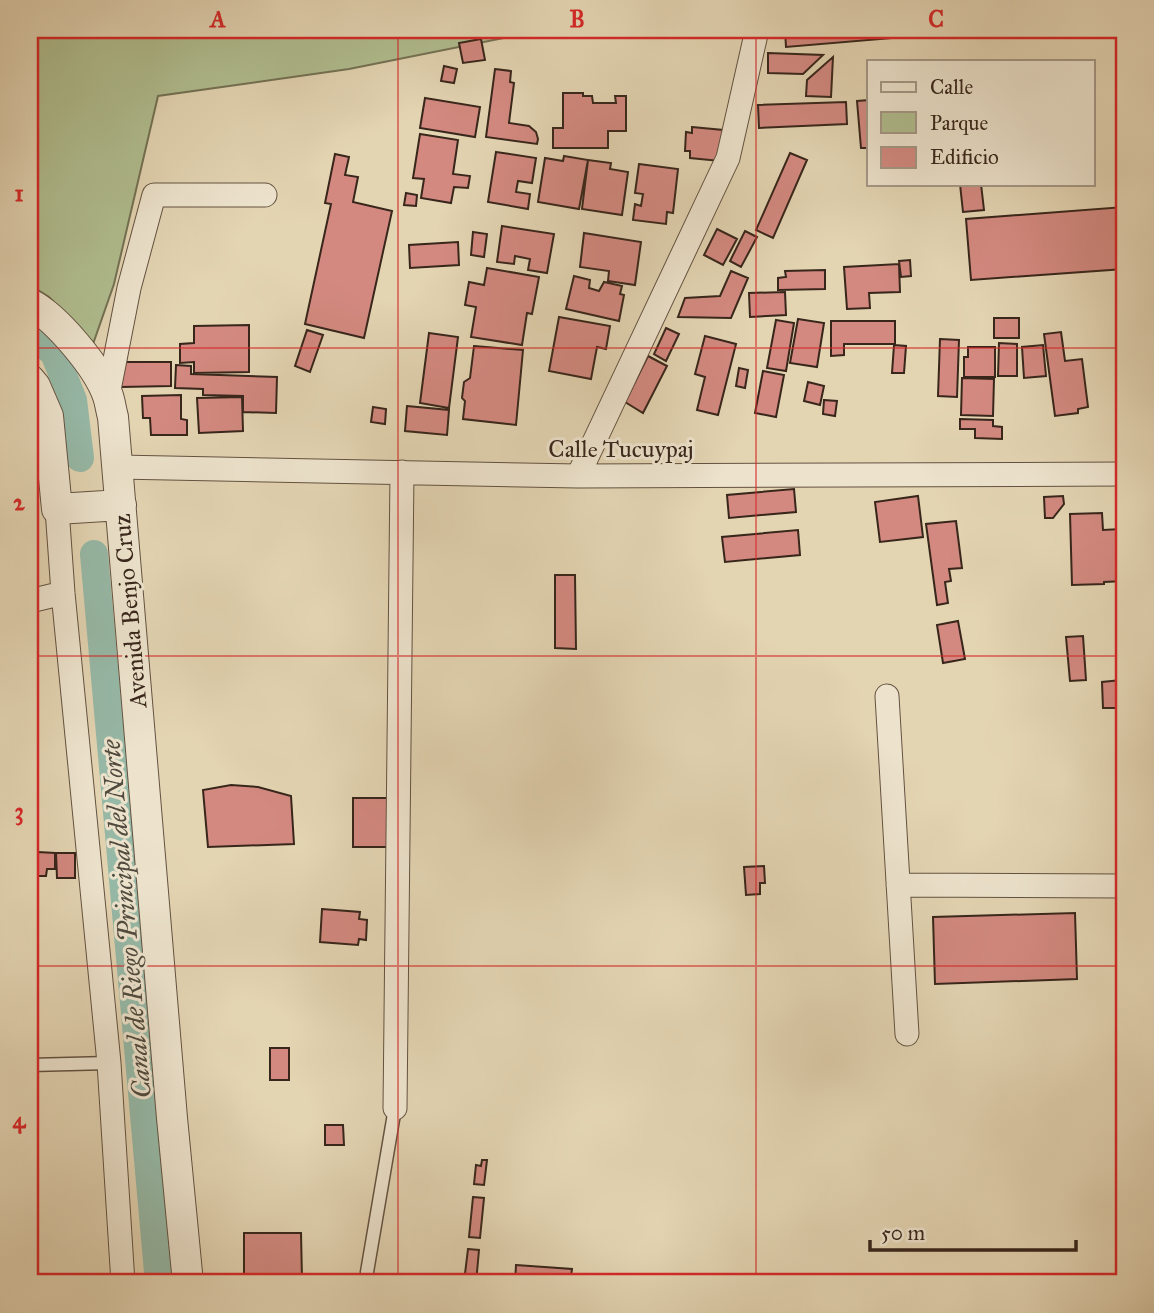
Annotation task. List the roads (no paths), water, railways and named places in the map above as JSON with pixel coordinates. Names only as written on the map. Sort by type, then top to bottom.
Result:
[{"type":"street","points":[[579,476],[729,158],[757,30]]},
{"type":"street","points":[[108,395],[129,288],[155,195],[265,195]]},
{"type":"street","name":"Avenida Benjo Cruz","points":[[30,304],[39,309],[73,342],[93,368],[108,395],[113,417],[188,1283]]},
{"type":"street","points":[[30,380],[48,416],[109,1063],[123,1283]]},
{"type":"street","name":"Calle Tucuypaj","points":[[118,467],[579,476],[1124,474]]},
{"type":"street","points":[[395,1108],[402,472]]},
{"type":"street","points":[[57,509],[121,505]]},
{"type":"street","points":[[30,601],[63,593]]},
{"type":"street","points":[[887,696],[906,1034]]},
{"type":"street","points":[[898,885],[1124,886]]},
{"type":"lane","points":[[30,1065],[109,1063]]},
{"type":"lane","points":[[367,1272],[395,1108]]},
{"type":"waterway","name":"Canal de Riego Principal del Norte","points":[[30,333],[54,353],[73,400],[80,458]]},
{"type":"waterway","name":"Canal de Riego Principal del Norte","points":[[94,554],[159,1283]]}]
